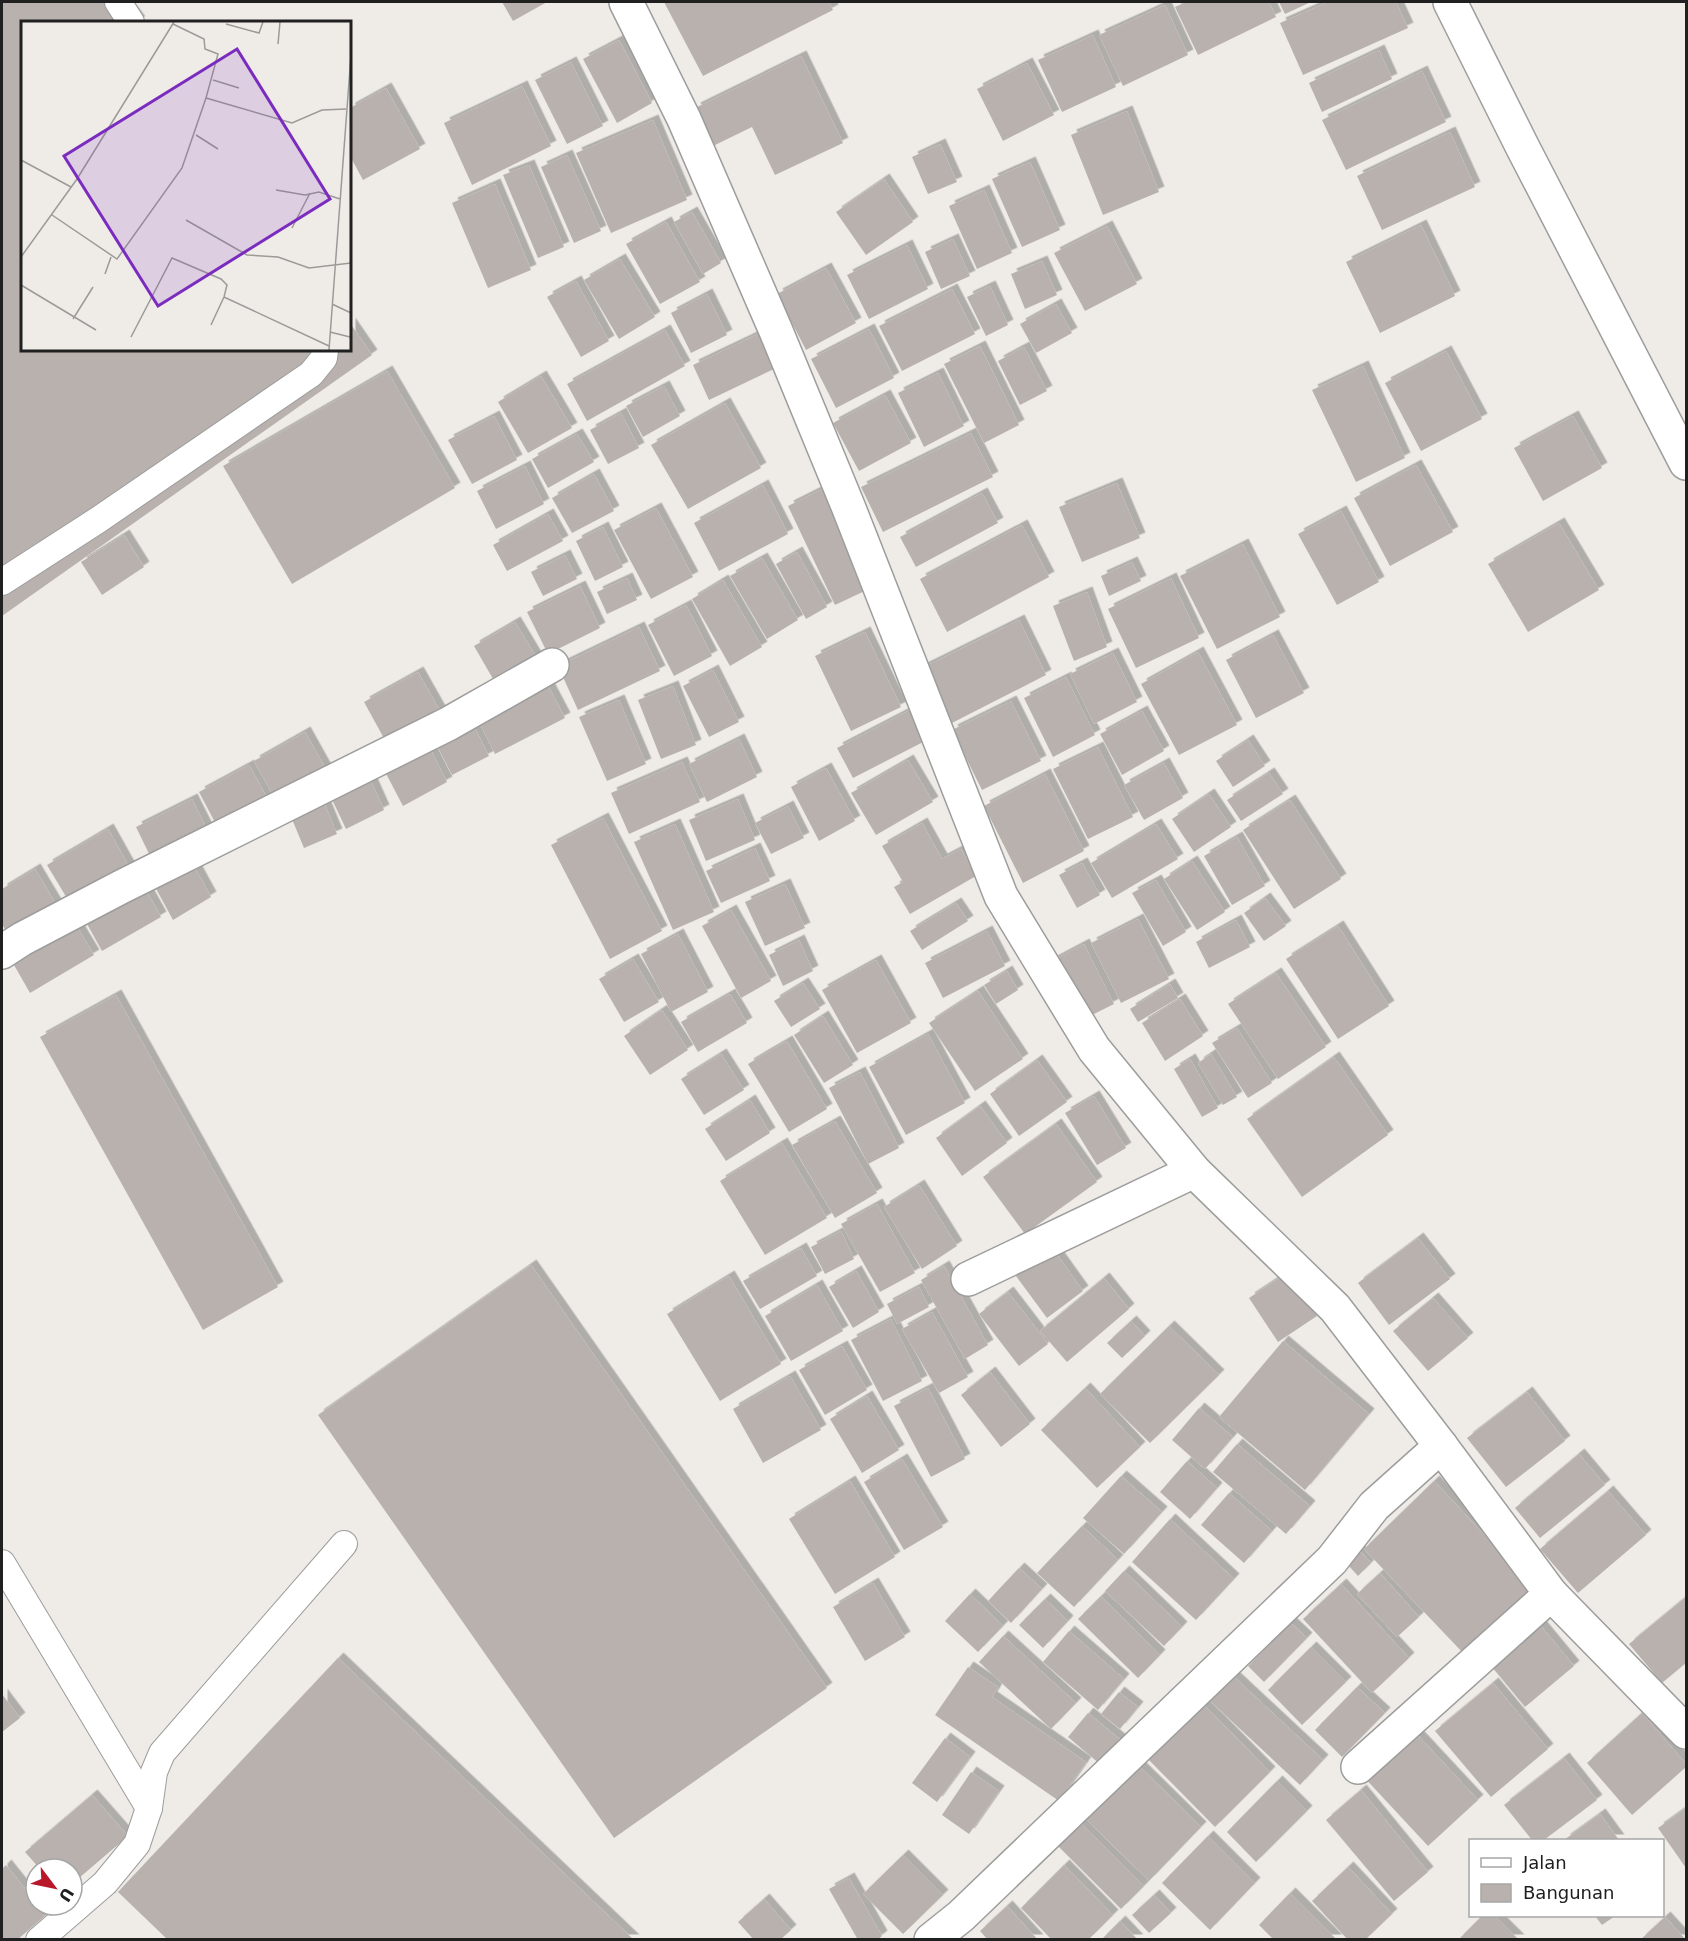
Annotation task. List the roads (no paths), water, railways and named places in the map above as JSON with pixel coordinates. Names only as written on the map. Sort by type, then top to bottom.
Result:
[{"type":"street","points":[[626,2],[684,119],[776,331],[848,506],[1001,896],[1094,1049],[1194,1171],[1335,1308],[1551,1594],[1686,1732]]},
{"type":"street","points":[[1450,2],[1686,463]]},
{"type":"street","points":[[2,952],[21,939],[121,887],[448,724],[552,665]]},
{"type":"street","points":[[968,1279],[1194,1171]]},
{"type":"street","points":[[931,1940],[961,1916],[1332,1560],[1374,1506],[1441,1446]]},
{"type":"street","points":[[1358,1767],[1551,1594]]},
{"type":"lane","points":[[118,2],[130,21]]},
{"type":"lane","points":[[2,582],[98,520],[310,374],[324,358],[325,351]]},
{"type":"lane","points":[[39,1940],[105,1883],[136,1844],[149,1808],[154,1772],[162,1753],[344,1544]]},
{"type":"lane","points":[[2,1563],[149,1808]]}]
